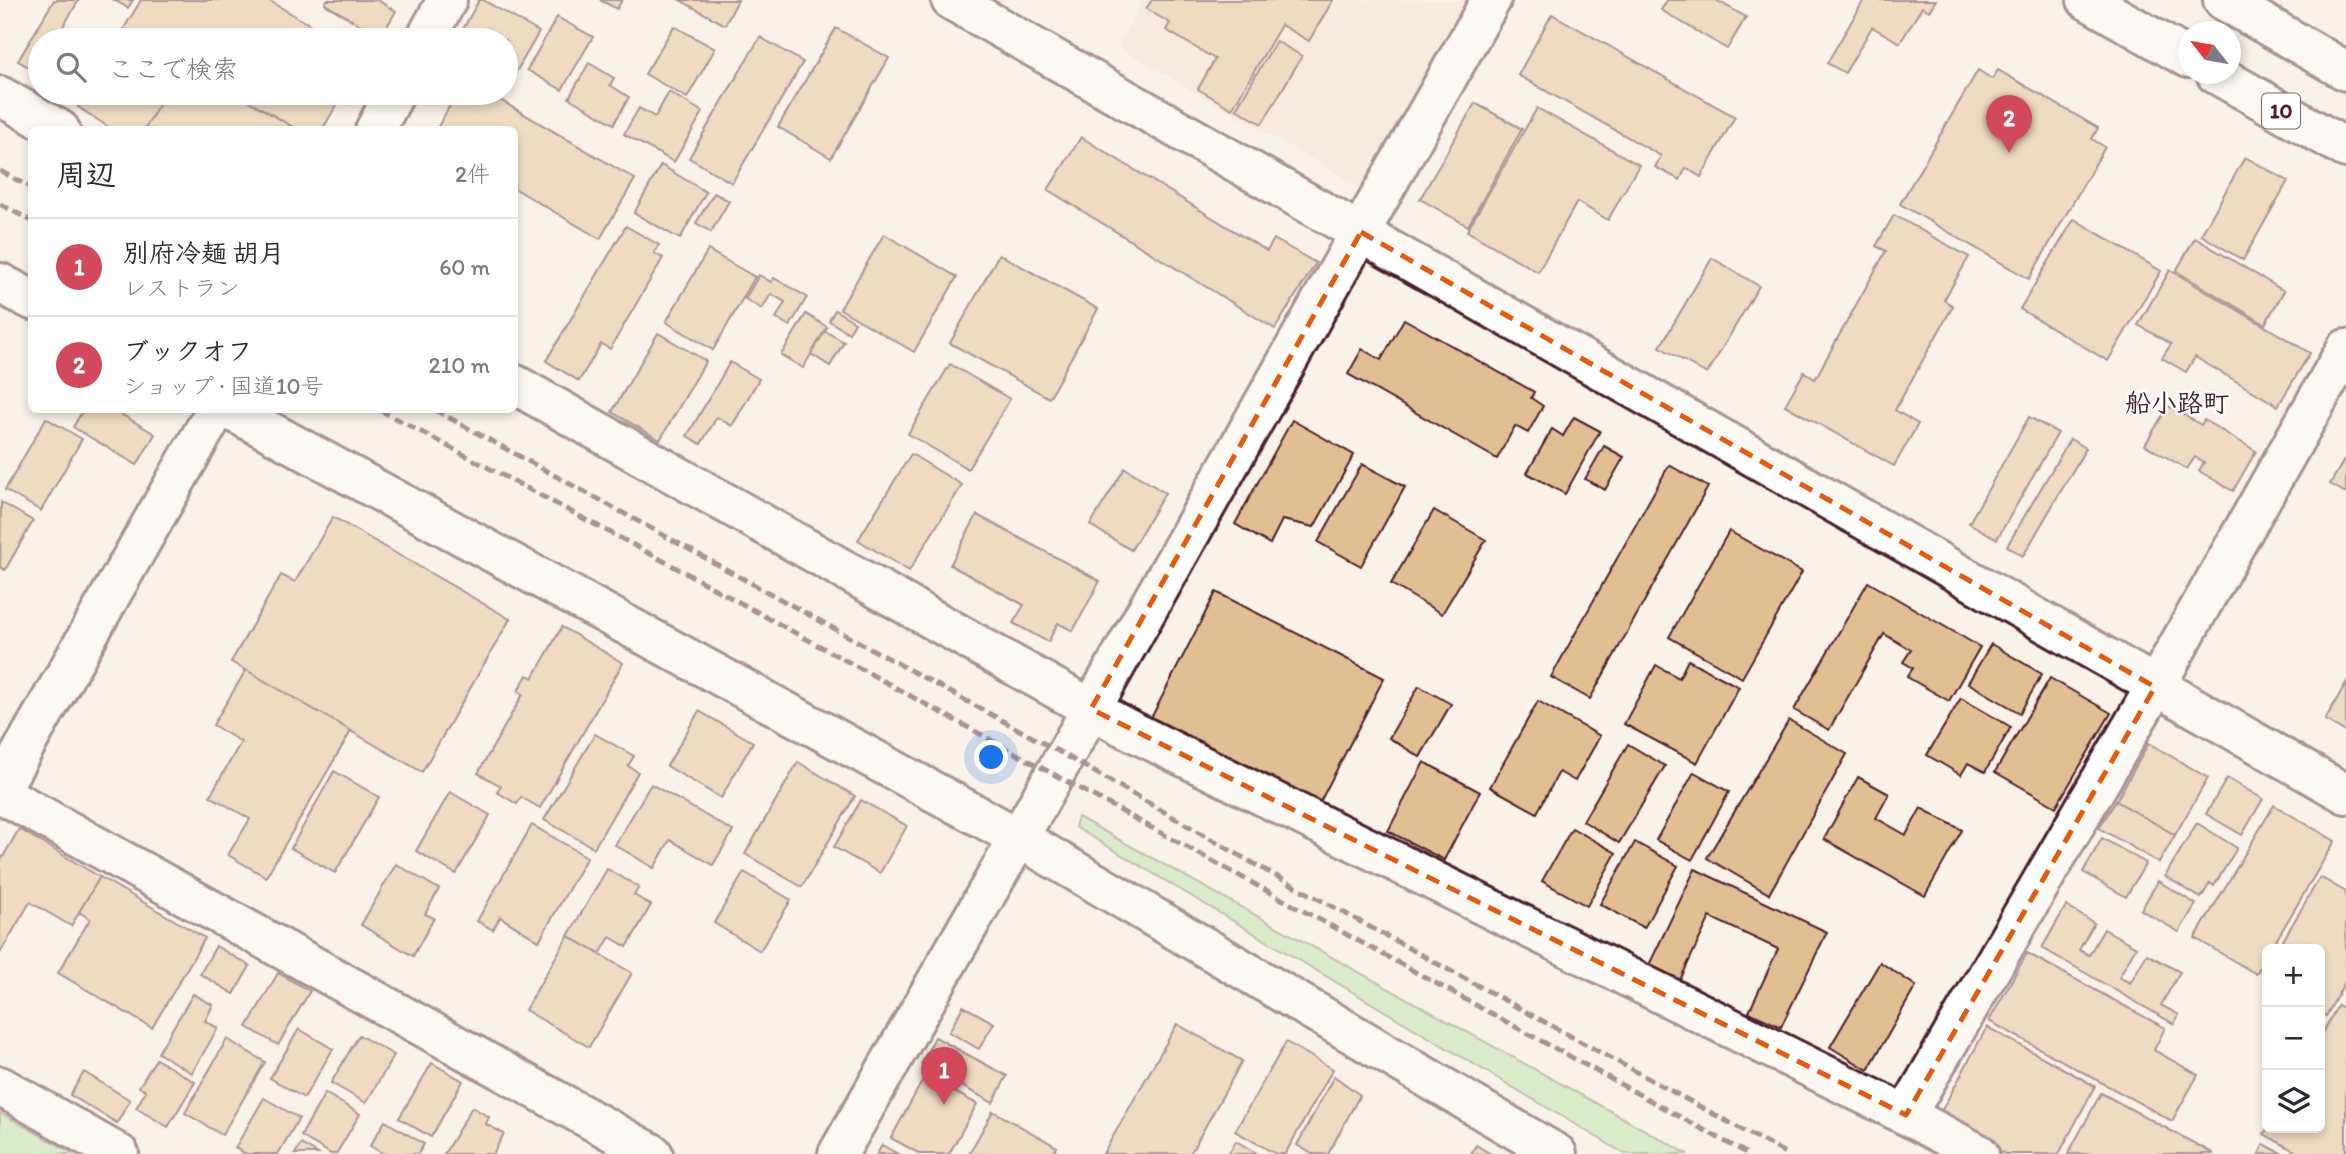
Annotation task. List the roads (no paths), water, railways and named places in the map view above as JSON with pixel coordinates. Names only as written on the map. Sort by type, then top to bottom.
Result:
[{"type":"main road","points":[[432,28],[447,0]]},
{"type":"main road","points":[[951,0],[2346,794]]},
{"type":"main road","points":[[838,1154],[1491,0]]},
{"type":"main road","points":[[2087,0],[2178,52]]},
{"type":"main road","points":[[2223,0],[2346,71]]},
{"type":"main road","name":"10","points":[[2234,84],[2346,148]]},
{"type":"main road","points":[[0,96],[54,126]]},
{"type":"main road","points":[[377,126],[389,105]]},
{"type":"main road","points":[[0,282],[28,298]]},
{"type":"main road","points":[[1906,1115],[2155,687],[2346,349]]},
{"type":"main road","points":[[518,386],[1091,709],[1906,1115],[1979,1154]]},
{"type":"main road","points":[[214,413],[0,792],[653,1154]]},
{"type":"main road","points":[[236,413],[1019,838],[1557,1154]]},
{"type":"main road","points":[[0,1086],[119,1154]]},
{"type":"railway","points":[[0,171],[28,186]]},
{"type":"railway","points":[[0,204],[28,219]]},
{"type":"railway","points":[[386,413],[673,566],[1748,1154]]},
{"type":"railway","points":[[440,413],[1065,755],[1258,866],[1787,1154]]},
{"type":"place","name":"ブックオフ","points":[[2009,153]]},
{"type":"place","name":"別府冷麺 胡月","points":[[944,1105]]},
{"type":"district","name":"船小路町","points":[[2177,403]]}]
